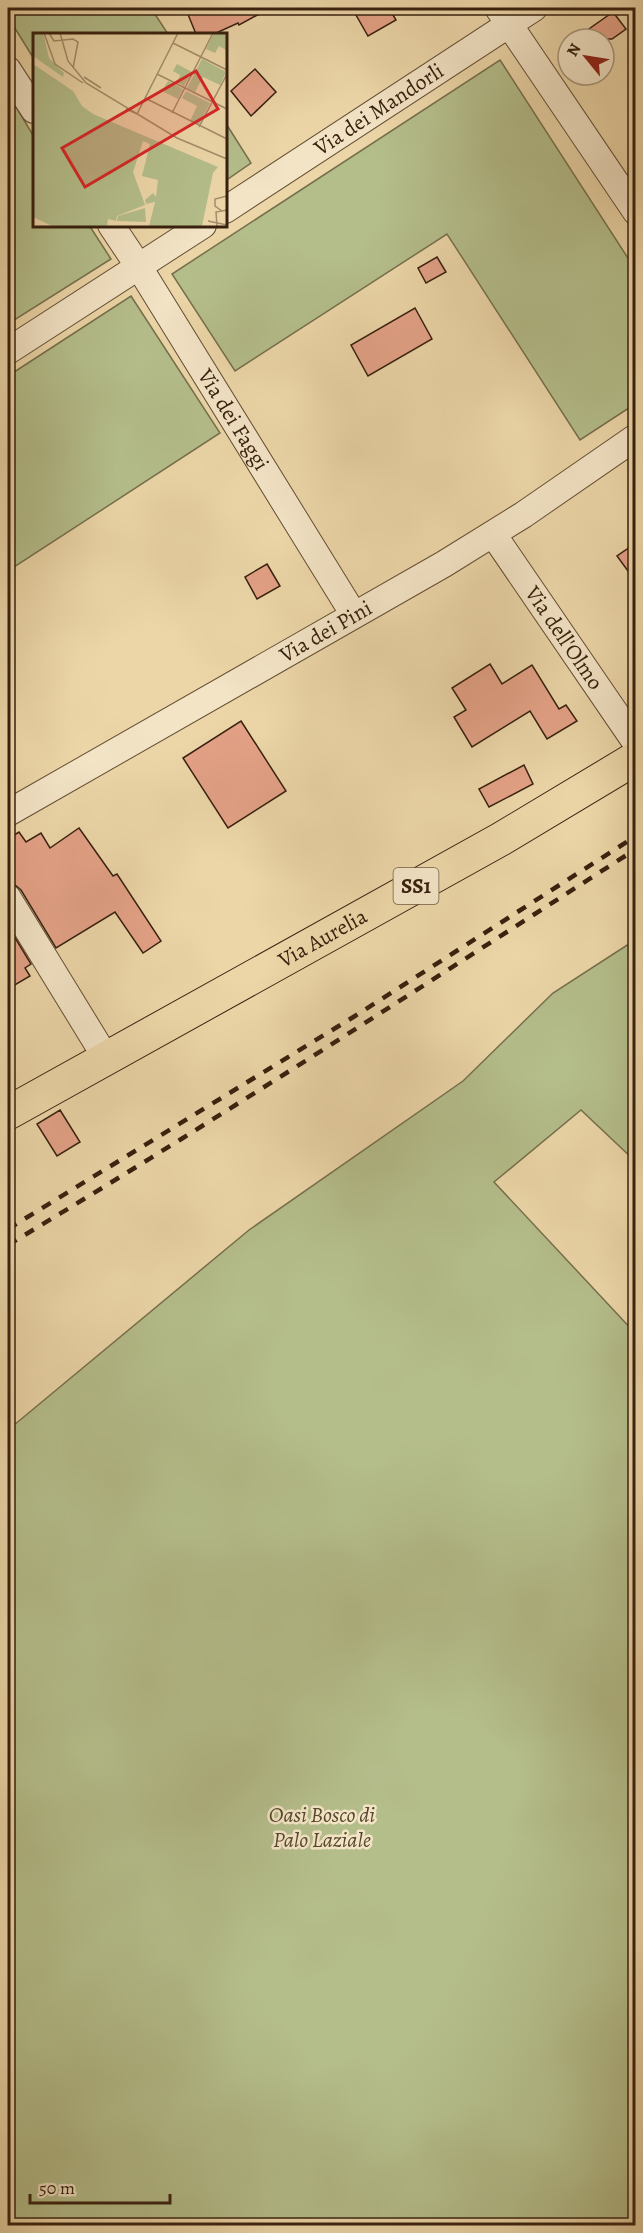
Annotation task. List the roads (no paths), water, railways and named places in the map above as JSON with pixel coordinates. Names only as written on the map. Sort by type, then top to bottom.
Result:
[{"type":"main road","name":"Via Aurelia","points":[[8,1113],[484,848],[636,758]]},
{"type":"street","name":"Via dei Mandorli","points":[[226,209],[503,16],[534,8]]},
{"type":"street","points":[[503,16],[636,212]]},
{"type":"street","points":[[8,70],[33,108]]},
{"type":"street","name":"Via dei Faggi","points":[[112,226],[354,615]]},
{"type":"street","points":[[8,351],[201,226]]},
{"type":"street","name":"Via dei Pini","points":[[8,813],[493,534],[636,437]]},
{"type":"street","name":"Via dell'Olmo","points":[[493,534],[636,743]]},
{"type":"street","points":[[8,898],[106,1058]]},
{"type":"railway","points":[[8,1229],[355,1016],[636,836]]},
{"type":"railway","points":[[8,1245],[245,1099],[636,849]]},
{"type":"park label","name":"Oasi Bosco di Palo Laziale","points":[[322,1828]]}]
